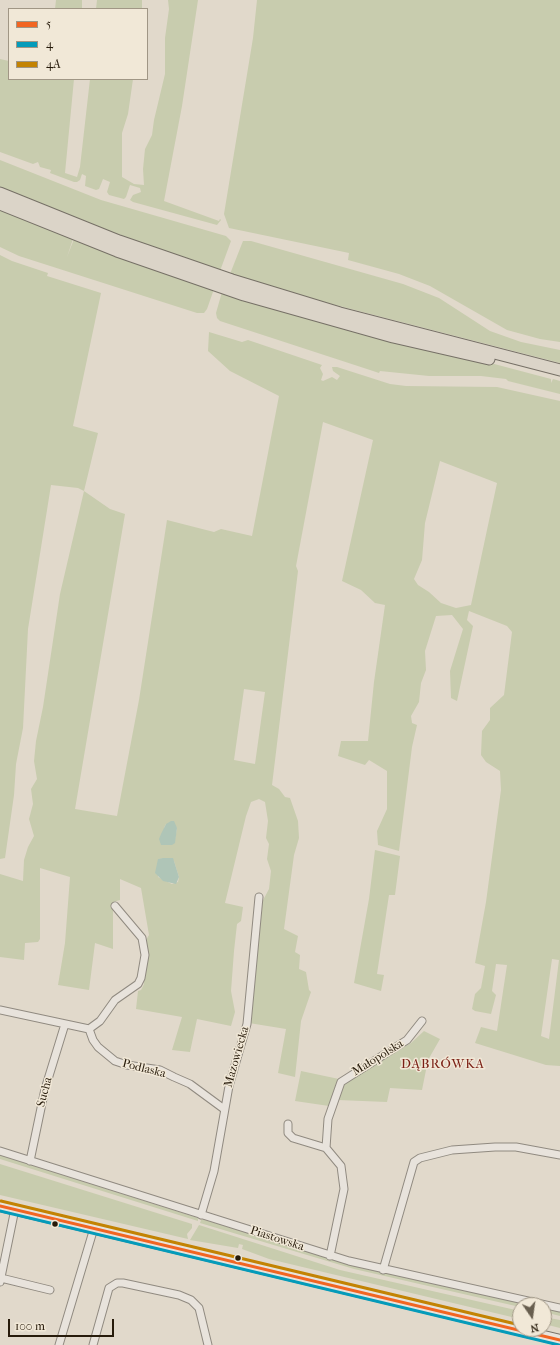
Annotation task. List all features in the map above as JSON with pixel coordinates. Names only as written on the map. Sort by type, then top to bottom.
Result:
[{"type":"main road","points":[[0,193],[119,241],[232,280],[353,316],[560,370]]},
{"type":"main road","points":[[0,204],[117,251],[271,303],[393,337],[560,376]]},
{"type":"main road","points":[[0,1206],[560,1340]]},
{"type":"street","name":"Mazowiecka","points":[[201,1215],[214,1171],[228,1086],[247,1024],[259,897]]},
{"type":"street","points":[[0,1010],[89,1029],[100,1021],[115,1000],[138,984],[141,978],[145,954],[142,938],[115,906]]},
{"type":"street","name":"Małopolska","points":[[326,1148],[328,1119],[341,1082],[407,1040],[422,1021]]},
{"type":"street","name":"Sucha","points":[[30,1161],[45,1089],[65,1024]]},
{"type":"street","name":"Podlaska","points":[[89,1029],[93,1040],[98,1047],[115,1061],[127,1065],[160,1070],[190,1084],[224,1109]]},
{"type":"street","points":[[288,1124],[288,1133],[293,1138],[326,1148],[341,1166],[344,1189],[330,1256]]},
{"type":"street","points":[[383,1270],[414,1162],[420,1158],[452,1150],[495,1147],[516,1147],[560,1155]]},
{"type":"street","name":"Piastowska","points":[[0,1151],[330,1256],[383,1270],[560,1308]]},
{"type":"street","points":[[15,1209],[2,1260],[0,1280],[50,1290]]},
{"type":"street","points":[[59,1345],[94,1228]]},
{"type":"street","points":[[93,1345],[109,1288],[112,1285],[123,1283],[179,1295],[191,1300],[199,1308],[208,1345]]},
{"type":"shaded area","points":[[56,0],[82,0],[82,8],[55,8]]},
{"type":"shaded area","points":[[97,0],[142,0],[142,8],[96,8]]},
{"type":"shaded area","points":[[168,0],[198,0],[182,106],[164,201],[219,221],[220,219],[221,220],[217,225],[133,202],[130,200],[133,195],[141,192],[140,188],[130,185],[124,199],[109,195],[107,192],[110,182],[103,179],[99,189],[96,190],[85,186],[86,176],[82,174],[80,180],[74,182],[50,173],[51,170],[40,167],[38,162],[33,164],[0,152],[0,59],[8,61],[8,80],[74,80],[65,173],[77,177],[80,167],[90,80],[133,80],[128,114],[122,133],[122,177],[134,184],[144,185],[143,169],[145,149],[152,135],[165,74],[165,38],[169,9]]},
{"type":"shaded area","points":[[257,0],[560,0],[560,342],[540,339],[507,330],[430,286],[399,274],[348,260],[349,253],[229,228],[224,214],[253,38]]},
{"type":"shaded area","points":[[0,160],[101,200],[226,236],[231,241],[220,271],[69,217],[0,188]]},
{"type":"shaded area","points":[[0,210],[73,239],[67,257],[74,239],[214,289],[207,309],[204,313],[197,313],[19,256],[0,247]]},
{"type":"shaded area","points":[[243,241],[251,241],[403,284],[439,298],[490,331],[521,342],[560,350],[560,363],[293,294],[230,274]]},
{"type":"shaded area","points":[[0,255],[12,261],[48,273],[47,276],[101,293],[73,426],[98,433],[84,491],[78,488],[51,485],[28,629],[23,728],[16,764],[14,795],[5,858],[0,859]]},
{"type":"shaded area","points":[[222,292],[551,379],[551,383],[553,379],[560,381],[560,394],[508,381],[506,379],[481,376],[429,376],[380,371],[379,373],[220,321],[217,318],[216,313]]},
{"type":"shaded area","points":[[209,332],[242,342],[248,340],[322,365],[320,368],[323,374],[321,380],[323,381],[332,377],[337,380],[340,376],[333,371],[332,367],[337,367],[390,384],[406,386],[497,387],[560,401],[560,1066],[546,1065],[475,1043],[481,1027],[497,1031],[507,965],[496,964],[492,991],[496,995],[491,1014],[472,1009],[475,994],[481,988],[485,966],[475,963],[486,902],[501,790],[500,771],[486,762],[481,755],[482,731],[490,720],[490,708],[504,695],[512,632],[507,626],[469,611],[467,620],[473,626],[457,701],[451,698],[450,671],[463,629],[452,615],[436,616],[425,651],[426,670],[421,683],[419,702],[411,716],[412,723],[417,725],[412,747],[399,851],[378,845],[377,831],[387,809],[387,771],[369,760],[365,765],[338,756],[341,741],[368,741],[374,682],[385,605],[375,603],[361,590],[342,581],[373,440],[323,422],[296,566],[298,571],[272,785],[279,789],[285,797],[290,798],[298,821],[299,838],[294,855],[284,929],[298,936],[295,952],[300,955],[299,969],[306,972],[309,990],[311,992],[301,1021],[295,1077],[278,1073],[286,1029],[249,1023],[262,902],[269,889],[271,871],[267,859],[269,844],[266,838],[268,821],[265,802],[259,799],[251,802],[246,816],[225,903],[243,907],[241,921],[237,924],[234,951],[231,991],[235,1012],[231,1026],[197,1019],[190,1052],[172,1050],[182,1017],[136,1009],[138,991],[141,990],[144,984],[146,940],[149,935],[141,888],[120,879],[120,900],[113,902],[113,949],[95,943],[89,990],[58,985],[65,943],[70,877],[40,868],[40,939],[38,942],[25,943],[24,960],[0,957],[0,874],[23,881],[24,860],[28,847],[34,836],[29,819],[33,804],[31,789],[37,779],[34,761],[36,741],[43,707],[60,594],[84,491],[110,509],[125,514],[75,809],[117,816],[139,700],[167,520],[214,532],[221,529],[252,536],[279,396],[230,371],[208,351]],"holes":[[[440,461],[497,483],[471,605],[456,608],[441,603],[429,592],[418,585],[414,579],[422,560],[425,523]],[[244,689],[265,692],[255,764],[234,760]],[[166,824],[177,828],[175,839],[164,828]],[[170,858],[174,861],[179,877],[178,882],[172,884],[158,877],[158,859]],[[552,959],[559,960],[549,1039],[541,1036]]]},
{"type":"shaded area","points":[[174,821],[177,828],[175,843],[172,845],[161,845],[159,839],[161,834],[166,824]]},
{"type":"shaded area","points":[[375,850],[400,856],[395,895],[389,895],[377,974],[384,975],[381,991],[354,983],[369,899]]},
{"type":"shaded area","points":[[173,858],[179,877],[176,884],[163,881],[155,873],[158,859]]},
{"type":"shaded area","points":[[424,1031],[440,1039],[428,1060],[422,1090],[390,1088],[387,1102],[338,1100],[343,1083],[411,1043]]},
{"type":"shaded area","points":[[301,1071],[339,1079],[329,1106],[295,1101]]},
{"type":"shaded area","points":[[0,1155],[198,1218],[198,1221],[0,1159]]},
{"type":"shaded area","points":[[0,1164],[192,1224],[192,1228],[187,1234],[188,1239],[0,1195]]},
{"type":"shaded area","points":[[199,1219],[367,1269],[512,1301],[512,1305],[354,1269],[200,1223],[201,1220]]},
{"type":"shaded area","points":[[199,1225],[340,1270],[512,1309],[512,1317],[269,1259],[242,1249],[243,1245],[239,1244],[238,1248],[190,1240]]},
{"type":"shaded area","points":[[552,1309],[560,1311],[560,1316],[552,1314]]},
{"type":"shaded area","points":[[552,1318],[560,1320],[560,1328],[552,1326]]},
{"type":"transit line","name":"4A","points":[[1,1201],[512,1323]]},
{"type":"transit line","name":"5","points":[[0,1206],[560,1340]]},
{"type":"transit line","name":"4","points":[[0,1211],[559,1345]]},
{"type":"district","name":"DĄBRÓWKA","points":[[443,1065]]}]
